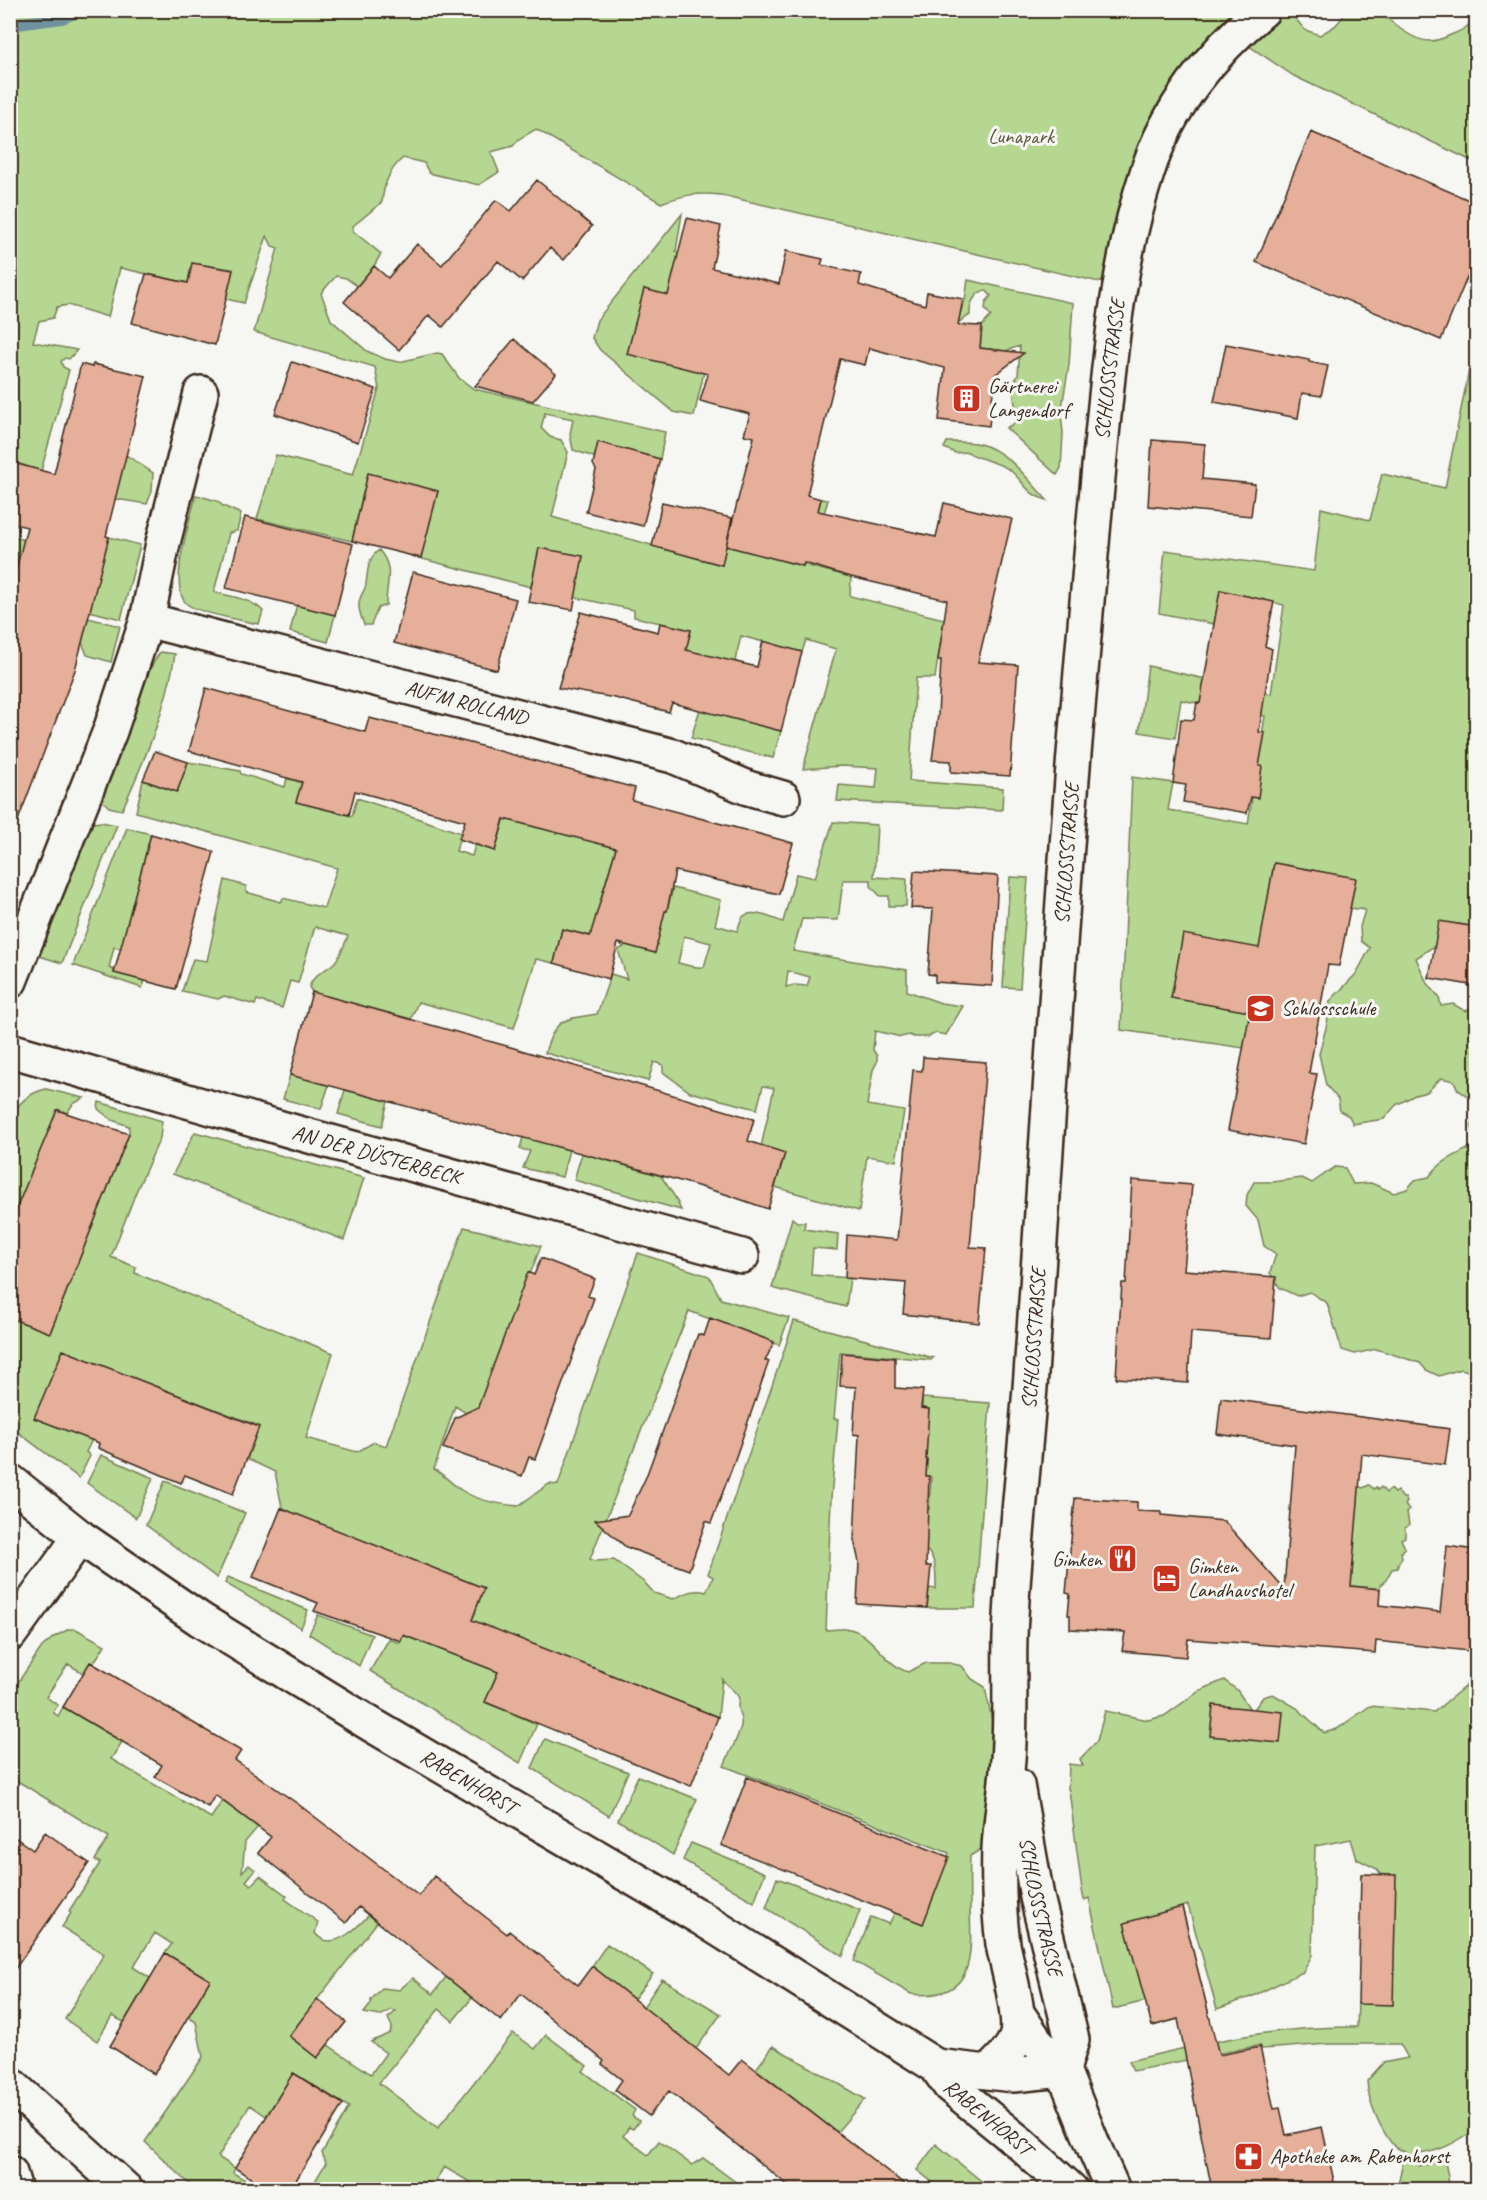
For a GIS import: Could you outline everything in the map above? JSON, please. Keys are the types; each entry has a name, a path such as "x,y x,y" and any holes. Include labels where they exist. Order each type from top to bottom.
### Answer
{"street":[{"name":"SCHLOSSSTRASSE","path":"989,2071 1002,2059 1015,2041 1018,2032 1017,2013 1003,1943 999,1908 999,1848 1009,1742 1010,1638 1031,1372 1066,858 1090,563 1118,294 1135,211 1149,166 1163,132 1191,87 1219,51 1263,10"},
{"path":"10,981 110,731 147,620 165,533 201,393"},
{"name":"AUF'M ROLLAND","path":"147,620 673,756 748,788 783,798"},
{"name":"AN DER DÜSTERBECK","path":"10,1050 742,1256"},
{"name":"RABENHORST","path":"10,1481 80,1537 201,1620 372,1725 701,1918 936,2066 950,2086 1021,2144 1071,2190"},
{"path":"10,1634 80,1537"},
{"name":"SCHLOSSSTRASSE","path":"1009,1742 1036,1897 1072,2040 1063,2070"},
{"name":"SCHLOSSSTRASSE","path":"1017,2013 1036,2041 1063,2070 1113,2190"},
{"name":"RABENHORST","path":"936,2066 1013,2075 1063,2070"},
{"path":"10,2084 126,2190"},
{"path":"10,2173 15,2190"}],"green space":[{"name":"Lunapark","path":"10,11 1257,11 1217,49 1112,285 721,195 691,195 661,203 536,129 519,139 513,146 491,152 499,172 479,185 429,173 424,163 403,158 388,178 382,202 353,226 353,231 381,254 374,266 357,286 346,278 336,276 321,293 331,320 367,351 385,359 399,362 437,353 442,354 459,378 474,389 665,432 660,459 604,444 594,457 573,450 570,434 573,419 545,413 541,428 550,437 561,440 568,452 552,517 722,565 726,546 803,566 821,499 828,500 808,566 851,577 850,596 944,619 935,678 916,678 909,781 1003,788 1002,810 837,801 839,785 876,788 878,768 841,766 803,769 836,649 806,640 802,652 741,636 735,661 741,664 727,717 781,731 773,758 691,738 712,671 682,662 691,630 634,617 634,610 573,597 583,556 539,548 531,587 411,556 418,532 427,533 438,491 402,482 363,493 352,541 257,519 276,455 353,475 379,389 375,367 254,332 278,248 272,246 267,236 244,303 226,299 233,269 192,263 188,283 120,268 108,317 68,305 57,307 53,318 39,321 33,342 77,350 69,359 65,358 61,361 63,367 69,370 41,471 11,461"},
{"path":"1268,11 1289,11 1305,30 1320,35 1335,26 1348,11 1379,11 1410,35 1431,41 1442,39 1465,28 1476,13 1476,163 1294,76 1237,38"},
{"path":"682,214 676,251 687,269 706,363 694,416 674,412 600,350 592,338 597,320"},
{"path":"968,280 1073,303 1069,365 1061,413 1063,433 1061,468 1057,475 1006,428 1015,423 1017,416 1012,386 1018,375 1020,346 1005,351 980,348 982,326 991,316 985,309 986,302 991,296 986,290 974,299 970,315 956,324 965,300"},
{"path":"1469,370 1476,372 1476,927 1459,924 1442,941 1416,958 1426,981 1439,997 1441,1006 1453,1004 1465,1011 1476,1007 1476,1101 1458,1090 1454,1081 1441,1078 1427,1092 1415,1095 1396,1105 1384,1119 1353,1124 1349,1116 1340,1111 1338,1099 1326,1085 1319,1054 1330,1001 1356,974 1370,948 1361,941 1360,927 1365,910 1350,908 1355,878 1274,863 1263,927 1265,949 1171,998 1255,1013 1244,1048 1121,1030 1132,777 1173,783 1168,810 1248,824 1265,716 1181,700 1175,738 1139,732 1148,666 1271,694 1284,605 1221,590 1214,624 1159,613 1165,550 1314,571 1321,508 1370,520 1382,474 1445,488"},
{"path":"947,442 976,443 1000,453 1017,467 1047,500 1030,492 1007,468 968,452 955,453 944,448"},
{"path":"126,455 153,473 152,491 147,504 97,496 119,481"},
{"path":"196,495 217,501 241,514 237,531 229,533 214,592 246,601 258,607 263,611 259,624 192,607 181,595 179,583 182,552"},
{"path":"10,536 25,540 17,570 11,568"},
{"path":"109,537 140,545 121,619 89,611"},
{"path":"379,550 387,563 388,570 386,605 378,608 371,625 364,625 359,603 370,561"},
{"path":"297,604 335,615 328,642 290,632"},
{"path":"88,618 120,626 111,662 87,655 82,642"},
{"path":"160,652 175,654 161,714 122,810 109,807 103,801 104,789 151,667"},
{"path":"188,762 240,771 241,774 285,787 287,778 302,783 296,802 352,816 357,798 461,833 456,851 472,856 475,845 495,851 505,818 622,841 614,855 602,895 667,911 673,888 721,900 715,925 737,931 743,917 751,914 763,915 783,922 796,874 815,878 833,822 877,825 874,877 907,879 906,906 889,906 889,896 880,896 871,886 871,880 843,880 838,920 802,919 793,951 907,970 907,991 941,1003 963,1006 946,1035 936,1033 928,1037 909,1035 901,1037 875,1031 873,1050 877,1056 877,1062 873,1070 867,1105 904,1111 896,1161 867,1156 859,1211 775,1187 785,1153 761,1147 774,1088 763,1086 757,1109 690,1092 663,1072 663,1065 654,1062 648,1081 545,1053 553,1033 562,1022 597,1014 611,974 627,979 618,950 624,947 618,943 562,929 554,963 536,959 514,1028 418,1002 411,1019 312,992 309,987 311,982 336,960 348,936 315,927 298,983 290,981 282,1008 257,1000 255,1005 224,996 218,999 182,991 193,959 207,961 225,880 246,886 246,892 281,902 283,898 324,908 337,868 136,812 143,780 177,792","holes":["684,936 711,943 704,967 678,963","788,971 810,977 807,986 786,987"]},
{"path":"93,823 117,825 62,963 36,955 88,828"},
{"path":"127,828 151,834 121,949 114,947 109,968 114,970 114,973 145,981 142,988 73,965"},
{"path":"1010,877 1028,878 1020,988 1003,987"},
{"path":"290,1075 329,1085 321,1109 283,1099"},
{"path":"46,1089 84,1098 73,1104 67,1113 58,1109 11,1226 10,1120 24,1100"},
{"path":"345,1090 388,1101 382,1126 338,1114"},
{"path":"99,1102 162,1121 160,1138 111,1257 136,1267 135,1273 333,1353 306,1438 357,1452 374,1442 386,1446 464,1227 541,1246 474,1418 455,1406 434,1469 461,1490 481,1499 518,1506 549,1484 558,1485 638,1253 709,1276 721,1299 789,1318 779,1345 689,1311 590,1559 614,1560 645,1583 654,1593 673,1599 693,1591 706,1592 713,1577 708,1574 794,1321 933,1358 931,1360 840,1352 834,1419 838,1419 831,1498 826,1630 850,1629 858,1632 892,1663 908,1672 926,1663 949,1663 962,1666 972,1679 985,1687 992,1724 991,1746 997,1760 989,1771 994,1827 989,1841 970,1856 969,1960 965,1973 958,1983 947,1991 911,1994 854,1961 871,1917 889,1924 895,1912 923,1923 949,1853 724,1766 738,1736 741,1722 739,1698 722,1679 718,1717 513,1636 485,1702 537,1724 520,1763 370,1671 389,1639 400,1643 403,1635 459,1656 484,1588 294,1514 282,1507 275,1472 247,1459 259,1426 63,1351 92,1440 86,1452 90,1456 79,1478 11,1427 10,1318 50,1333 129,1134 129,1126 112,1120 98,1109"},
{"path":"1476,1106 1476,1373 1461,1369 1439,1376 1426,1370 1420,1363 1376,1349 1355,1354 1342,1350 1327,1303 1310,1292 1297,1296 1280,1288 1270,1273 1276,1254 1264,1246 1258,1220 1246,1206 1247,1195 1254,1182 1302,1178 1312,1183 1335,1167 1345,1168 1353,1184 1371,1183 1394,1193 1407,1189 1415,1180 1429,1177 1444,1162 1475,1145 1472,1126"},
{"path":"195,1132 364,1178 344,1240 173,1174"},
{"path":"523,1137 569,1150 562,1177 523,1168 530,1151 520,1149"},
{"path":"582,1153 661,1176 681,1210 574,1180"},
{"path":"792,1218 797,1222 805,1222 804,1229 838,1234 837,1250 813,1248 811,1275 850,1278 846,1307 772,1288"},
{"path":"922,1398 990,1403 975,1608 927,1608 929,1588 936,1589 936,1577 931,1555 922,1547 924,1509 929,1509 931,1477 926,1476 927,1460 919,1459 929,1409 922,1408"},
{"path":"101,1455 153,1478 136,1518 87,1483"},
{"path":"165,1481 245,1513 217,1578 146,1525"},
{"path":"1369,1485 1378,1490 1381,1487 1386,1493 1390,1489 1394,1493 1397,1491 1405,1498 1407,1502 1405,1505 1409,1510 1407,1512 1409,1525 1405,1528 1405,1537 1401,1539 1405,1548 1401,1552 1402,1558 1398,1568 1392,1569 1380,1585 1380,1589 1351,1586 1358,1486 1363,1488"},
{"path":"228,1577 308,1610 301,1628 225,1583"},
{"path":"318,1615 372,1635 359,1666 309,1634"},
{"path":"69,1629 76,1629 105,1645 93,1664 83,1673 68,1664 46,1697 58,1705 53,1712 58,1716 63,1707 122,1742 111,1759 211,1818 222,1801 258,1827 245,1842 242,1872 249,1865 255,1870 246,1881 251,1885 260,1876 287,1896 285,1899 318,1922 315,1933 322,1939 331,1941 348,1934 377,1906 385,1912 289,2036 317,2058 328,2045 371,2074 386,2053 371,2042 390,2033 392,2027 388,2018 396,2011 391,2010 380,2016 364,2013 371,2004 371,2000 382,1988 399,1990 413,1978 433,1994 446,1977 472,1998 453,2021 439,2009 379,2083 438,2128 513,2033 535,2049 546,2035 587,2066 583,2071 635,2110 632,2116 639,2121 633,2129 629,2127 623,2136 648,2155 659,2141 692,2165 703,2158 745,2189 482,2189 444,2167 430,2189 317,2189 312,2186 326,2163 322,2153 349,2107 294,2073 266,2116 250,2105 218,2157 235,2168 233,2173 261,2189 195,2189 145,2142 203,2057 196,2022 188,2017 210,1980 165,1953 172,1944 155,1933 133,1967 150,1978 124,2022 112,2016 97,2041 65,2019 104,1954 62,1927 71,1913 69,1911 100,1863 95,1860 109,1837 11,1777 10,1694 42,1647"},
{"path":"1476,1677 1476,2129 1440,2149 1416,2154 1419,2166 1445,2161 1450,2189 1397,2189 1405,2152 1393,2145 1384,2131 1372,2106 1367,2081 1383,2063 1408,2058 1400,2044 1328,2044 1262,2049 1260,2045 1133,2071 1129,2061 1242,2036 1298,2029 1357,2027 1358,2004 1384,1878 1377,1869 1357,1859 1351,1839 1315,1846 1312,1955 1303,1972 1253,1996 1217,2009 1188,1905 1182,1907 1208,2011 1152,2026 1146,2001 1113,2009 1089,1898 1084,1900 1068,1789 1069,1764 1083,1766 1080,1759 1097,1741 1105,1711 1148,1720 1164,1716 1201,1690 1224,1680 1237,1690 1252,1712 1263,1697 1273,1694 1297,1708 1324,1733 1337,1729 1370,1706 1434,1712"},
{"path":"545,1739 628,1772 609,1816 532,1768"},
{"path":"638,1776 697,1799 673,1855 618,1820"},
{"path":"691,1843 765,1873 754,1902 683,1860"},
{"path":"777,1878 860,1910 843,1956 766,1908"},
{"path":"607,1944 653,1974 634,1999 592,1966"},
{"path":"662,1979 721,2014 696,2049 643,2007"},
{"path":"773,2046 865,2099 837,2132 756,2069"},
{"path":"936,2144 991,2189 941,2189 917,2170"}],"building":[{"path":"1311,132 1476,203 1476,256 1441,340 1256,262"},
{"path":"537,180 592,226 564,260 550,248 522,281 498,261 443,327 429,315 399,350 344,302 374,266 388,278 417,244 442,265 496,200 511,211"},
{"path":"687,218 721,226 712,268 779,284 786,251 823,259 821,265 861,274 859,285 925,305 927,292 963,299 958,325 982,326 980,348 1024,353 995,375 989,426 939,420 945,368 869,348 865,365 840,359 807,495 821,499 818,511 936,537 944,503 1012,519 978,662 1018,665 1010,776 951,772 951,761 932,760 938,715 941,660 938,660 947,600 804,563 803,566 726,546 754,437 744,435 750,414 700,401 708,374 627,354 644,289 668,295"},
{"path":"192,263 233,270 215,345 132,323 146,274 188,283"},
{"path":"514,339 556,374 533,401 475,386"},
{"path":"1226,344 1309,360 1309,362 1328,366 1321,396 1302,393 1298,418 1214,402"},
{"path":"292,362 376,389 358,442 275,414"},
{"path":"81,364 92,367 93,364 146,376 106,536 109,537 75,670 14,831 10,831 10,593 27,527 10,523 10,462 54,474"},
{"path":"1152,440 1205,444 1202,479 1255,484 1251,516 1148,506"},
{"path":"598,442 660,459 643,526 586,512 596,470 593,464"},
{"path":"368,473 438,491 421,558 352,541"},
{"path":"662,502 732,518 722,565 652,546"},
{"path":"245,517 353,544 335,615 226,588"},
{"path":"539,548 583,556 573,610 528,602"},
{"path":"413,572 516,599 497,670 394,643"},
{"path":"1220,590 1274,602 1265,646 1272,649 1259,732 1265,733 1259,766 1262,766 1258,798 1251,797 1247,813 1183,802 1186,785 1173,783 1181,719 1194,720 1197,702 1200,703"},
{"path":"581,612 658,632 660,623 691,630 686,650 757,667 763,641 802,652 781,731 672,703 669,712 615,698 558,688"},
{"path":"206,688 365,732 369,718 470,743 635,788 632,800 793,843 779,894 675,871 655,953 618,943 609,979 554,963 562,929 590,936 616,848 504,819 495,851 459,839 465,821 355,791 349,815 296,802 302,782 189,751"},
{"path":"155,751 188,762 177,792 143,780"},
{"path":"151,834 214,852 176,989 114,973"},
{"path":"1274,863 1356,878 1339,966 1328,965 1309,1073 1317,1074 1304,1144 1228,1130 1250,1012 1171,998 1183,934 1259,948"},
{"path":"914,871 998,876 992,986 935,982 935,975 928,974 933,909 911,908"},
{"path":"1439,921 1476,927 1476,986 1429,978"},
{"path":"312,992 514,1048 754,1119 748,1141 785,1153 768,1209 625,1165 290,1075"},
{"path":"923,1057 986,1062 970,1247 986,1248 979,1323 903,1314 906,1283 845,1278 847,1235 897,1240 913,1070 922,1071"},
{"path":"57,1110 129,1134 50,1333 10,1318 10,1224"},
{"path":"1132,1180 1192,1185 1184,1270 1276,1277 1271,1338 1191,1332 1188,1383 1116,1378 1122,1283 1126,1283"},
{"path":"541,1258 595,1279 588,1296 594,1298 535,1459 529,1457 522,1476 443,1448 455,1418 478,1407 528,1272 534,1275"},
{"path":"710,1318 774,1342 765,1361 769,1361 732,1468 711,1523 706,1521 689,1570 626,1547 595,1520 628,1515 646,1477 698,1334 704,1336"},
{"path":"63,1350 259,1427 233,1494 185,1475 181,1483 98,1448 99,1443 34,1418"},
{"path":"842,1353 895,1358 895,1388 923,1390 921,1408 929,1409 926,1459 926,1476 929,1476 926,1566 931,1566 927,1608 857,1604 859,1562 854,1540 859,1435 853,1434 856,1387 840,1386"},
{"name":"Gimken Landhaushotel","path":"1221,1398 1450,1429 1445,1465 1362,1454 1351,1586 1380,1589 1379,1605 1440,1612 1447,1546 1476,1550 1476,1590 1469,1651 1376,1641 1375,1653 1188,1639 1186,1657 1122,1651 1125,1632 1070,1629 1070,1615 1068,1615 1070,1594 1066,1593 1075,1498 1137,1502 1137,1511 1224,1521 1284,1589 1295,1445 1217,1434"},
{"path":"281,1508 484,1588 472,1620 718,1717 691,1786 485,1702 498,1672 403,1635 401,1641 314,1611 318,1603 253,1577"},
{"path":"90,1662 241,1751 235,1760 298,1804 419,1896 434,1876 507,1934 509,1931 578,1985 592,1966 729,2075 742,2059 912,2190 794,2190 669,2091 649,2116 615,2090 622,2080 602,2064 604,2061 521,1994 501,2021 359,1907 346,1923 258,1853 271,1837 215,1795 208,1807 155,1777 162,1765 63,1707"},
{"path":"1213,1705 1283,1712 1280,1743 1210,1736"},
{"path":"747,1777 949,1857 923,1924 721,1845"},
{"path":"45,1832 89,1863 10,1976 10,1834 33,1850"},
{"path":"1361,1874 1396,1875 1393,2005 1358,2004"},
{"path":"1182,1907 1219,2055 1260,2047 1274,2109 1280,2108 1286,2135 1322,2127 1335,2186 1316,2190 1212,2190 1178,2019 1152,2026 1124,1923"},
{"path":"165,1953 210,1980 154,2074 110,2046"},
{"path":"317,1999 346,2022 317,2058 289,2036"},
{"path":"293,2073 343,2104 290,2190 269,2190 235,2168"}],"waterway":[{"path":"10,25 62,18 82,10"}],"place":[{"name":"Gärtnerei Langendorf","path":"967,398"},
{"name":"Schlossschule","path":"1260,1008"},
{"name":"Gimken","path":"1123,1559"},
{"name":"Gimken Landhaushotel","path":"1167,1578"},
{"name":"Apotheke am Rabenhorst","path":"1249,2156"}]}
